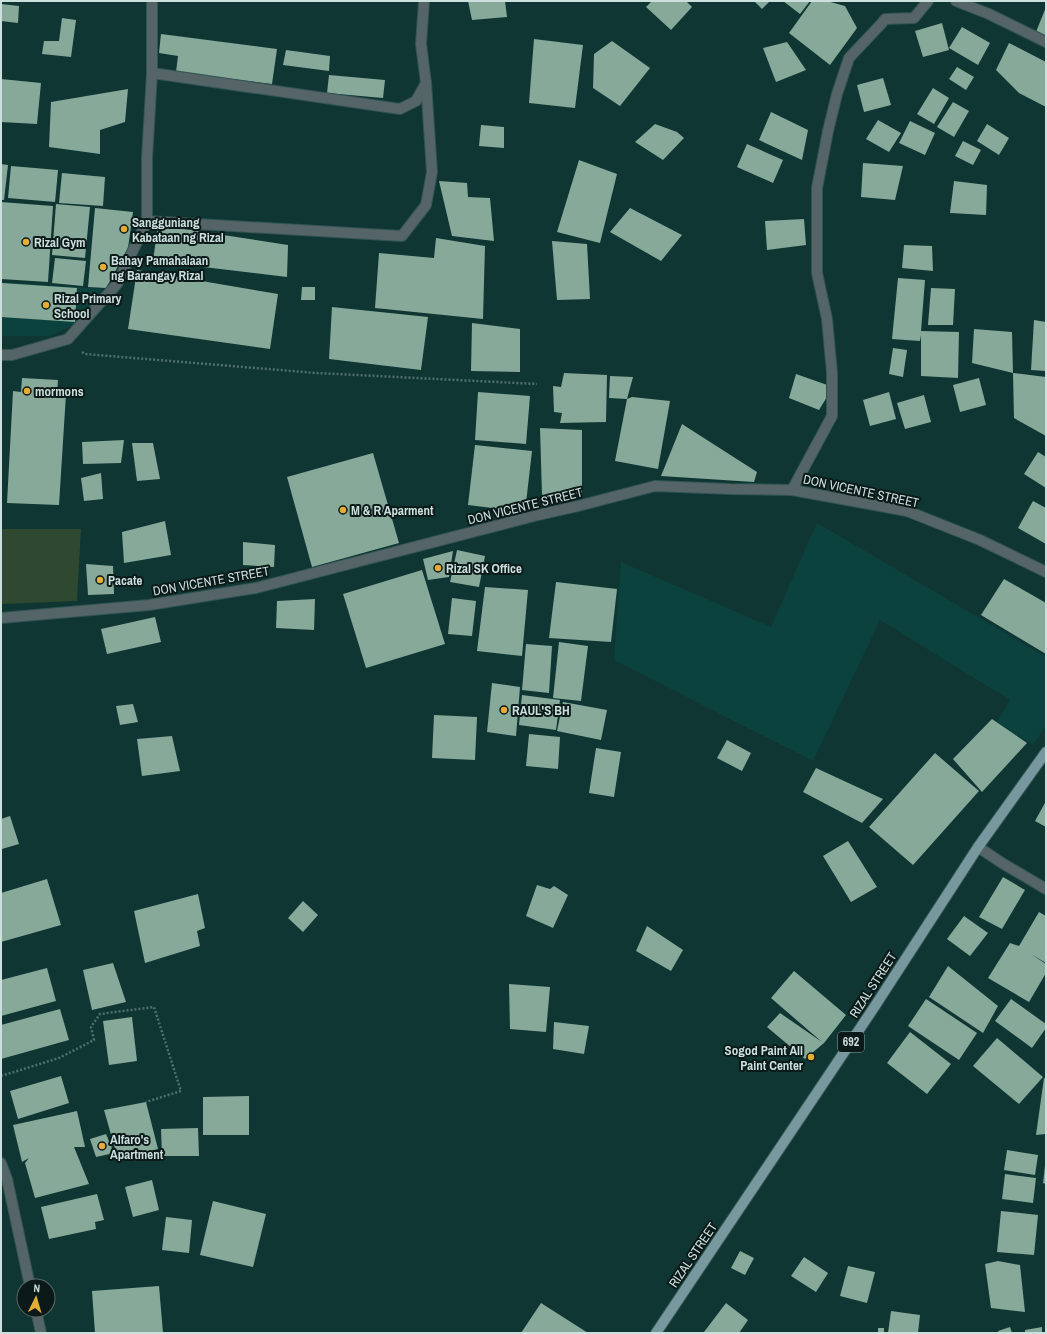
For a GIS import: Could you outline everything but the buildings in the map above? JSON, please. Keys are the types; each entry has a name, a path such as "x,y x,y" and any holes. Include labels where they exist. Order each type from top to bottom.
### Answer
{"main road":[{"name":"RIZAL STREET","path":"656,1333 875,1006 978,847 1046,752"}],"street":[{"path":"1,355 12,355 68,339 117,284 147,221 147,158 152,73 152,1"},
{"path":"147,221 402,236 426,205 432,172 426,83 421,44 424,1"},
{"path":"792,490 832,416 832,373 826,319 817,273 817,188 836,94 848,58 885,19 914,18 928,1"},
{"path":"956,1 989,14 1046,42"},
{"path":"152,73 400,109 416,101 426,83"},
{"name":"DON VICENTE STREET","path":"1,618 149,605 256,588 523,518 578,506 655,486 792,490 907,511 980,540 1046,572"},
{"path":"978,847 1046,889"},
{"path":"1,1163 7,1179 28,1278"},
{"path":"38,1318 41,1333"}],"path":[{"path":"68,339 85,354 316,373 537,384"},
{"path":"1,1076 59,1058 94,1040 91,1027 100,1014 154,1007 181,1091 146,1102"}],"shaded area":[{"name":"Rizal Primary School","path":"1,282 103,289 80,322 50,336 1,336"},
{"path":"817,523 1046,657 1046,725 1033,745 997,722 1010,700 880,620 813,761 614,660 621,562 771,627"}],"green space":[{"path":"1,529 81,529 77,601 1,604"}],"place":[{"name":"Sangguniang Kabataan ng Rizal","path":"124,229"},
{"name":"Rizal Gym","path":"26,242"},
{"name":"Bahay Pamahalaan ng Barangay Rizal","path":"103,267"},
{"name":"Rizal Primary School","path":"46,305"},
{"name":"mormons","path":"27,391"},
{"name":"M & R Aparment","path":"343,510"},
{"name":"Rizal SK Office","path":"438,568"},
{"name":"Pacate","path":"100,580"},
{"name":"RAUL'S BH","path":"504,710"},
{"name":"Sogod Paint All Paint Center","path":"811,1057"},
{"name":"Alfaro's Apartment","path":"102,1146"}]}
